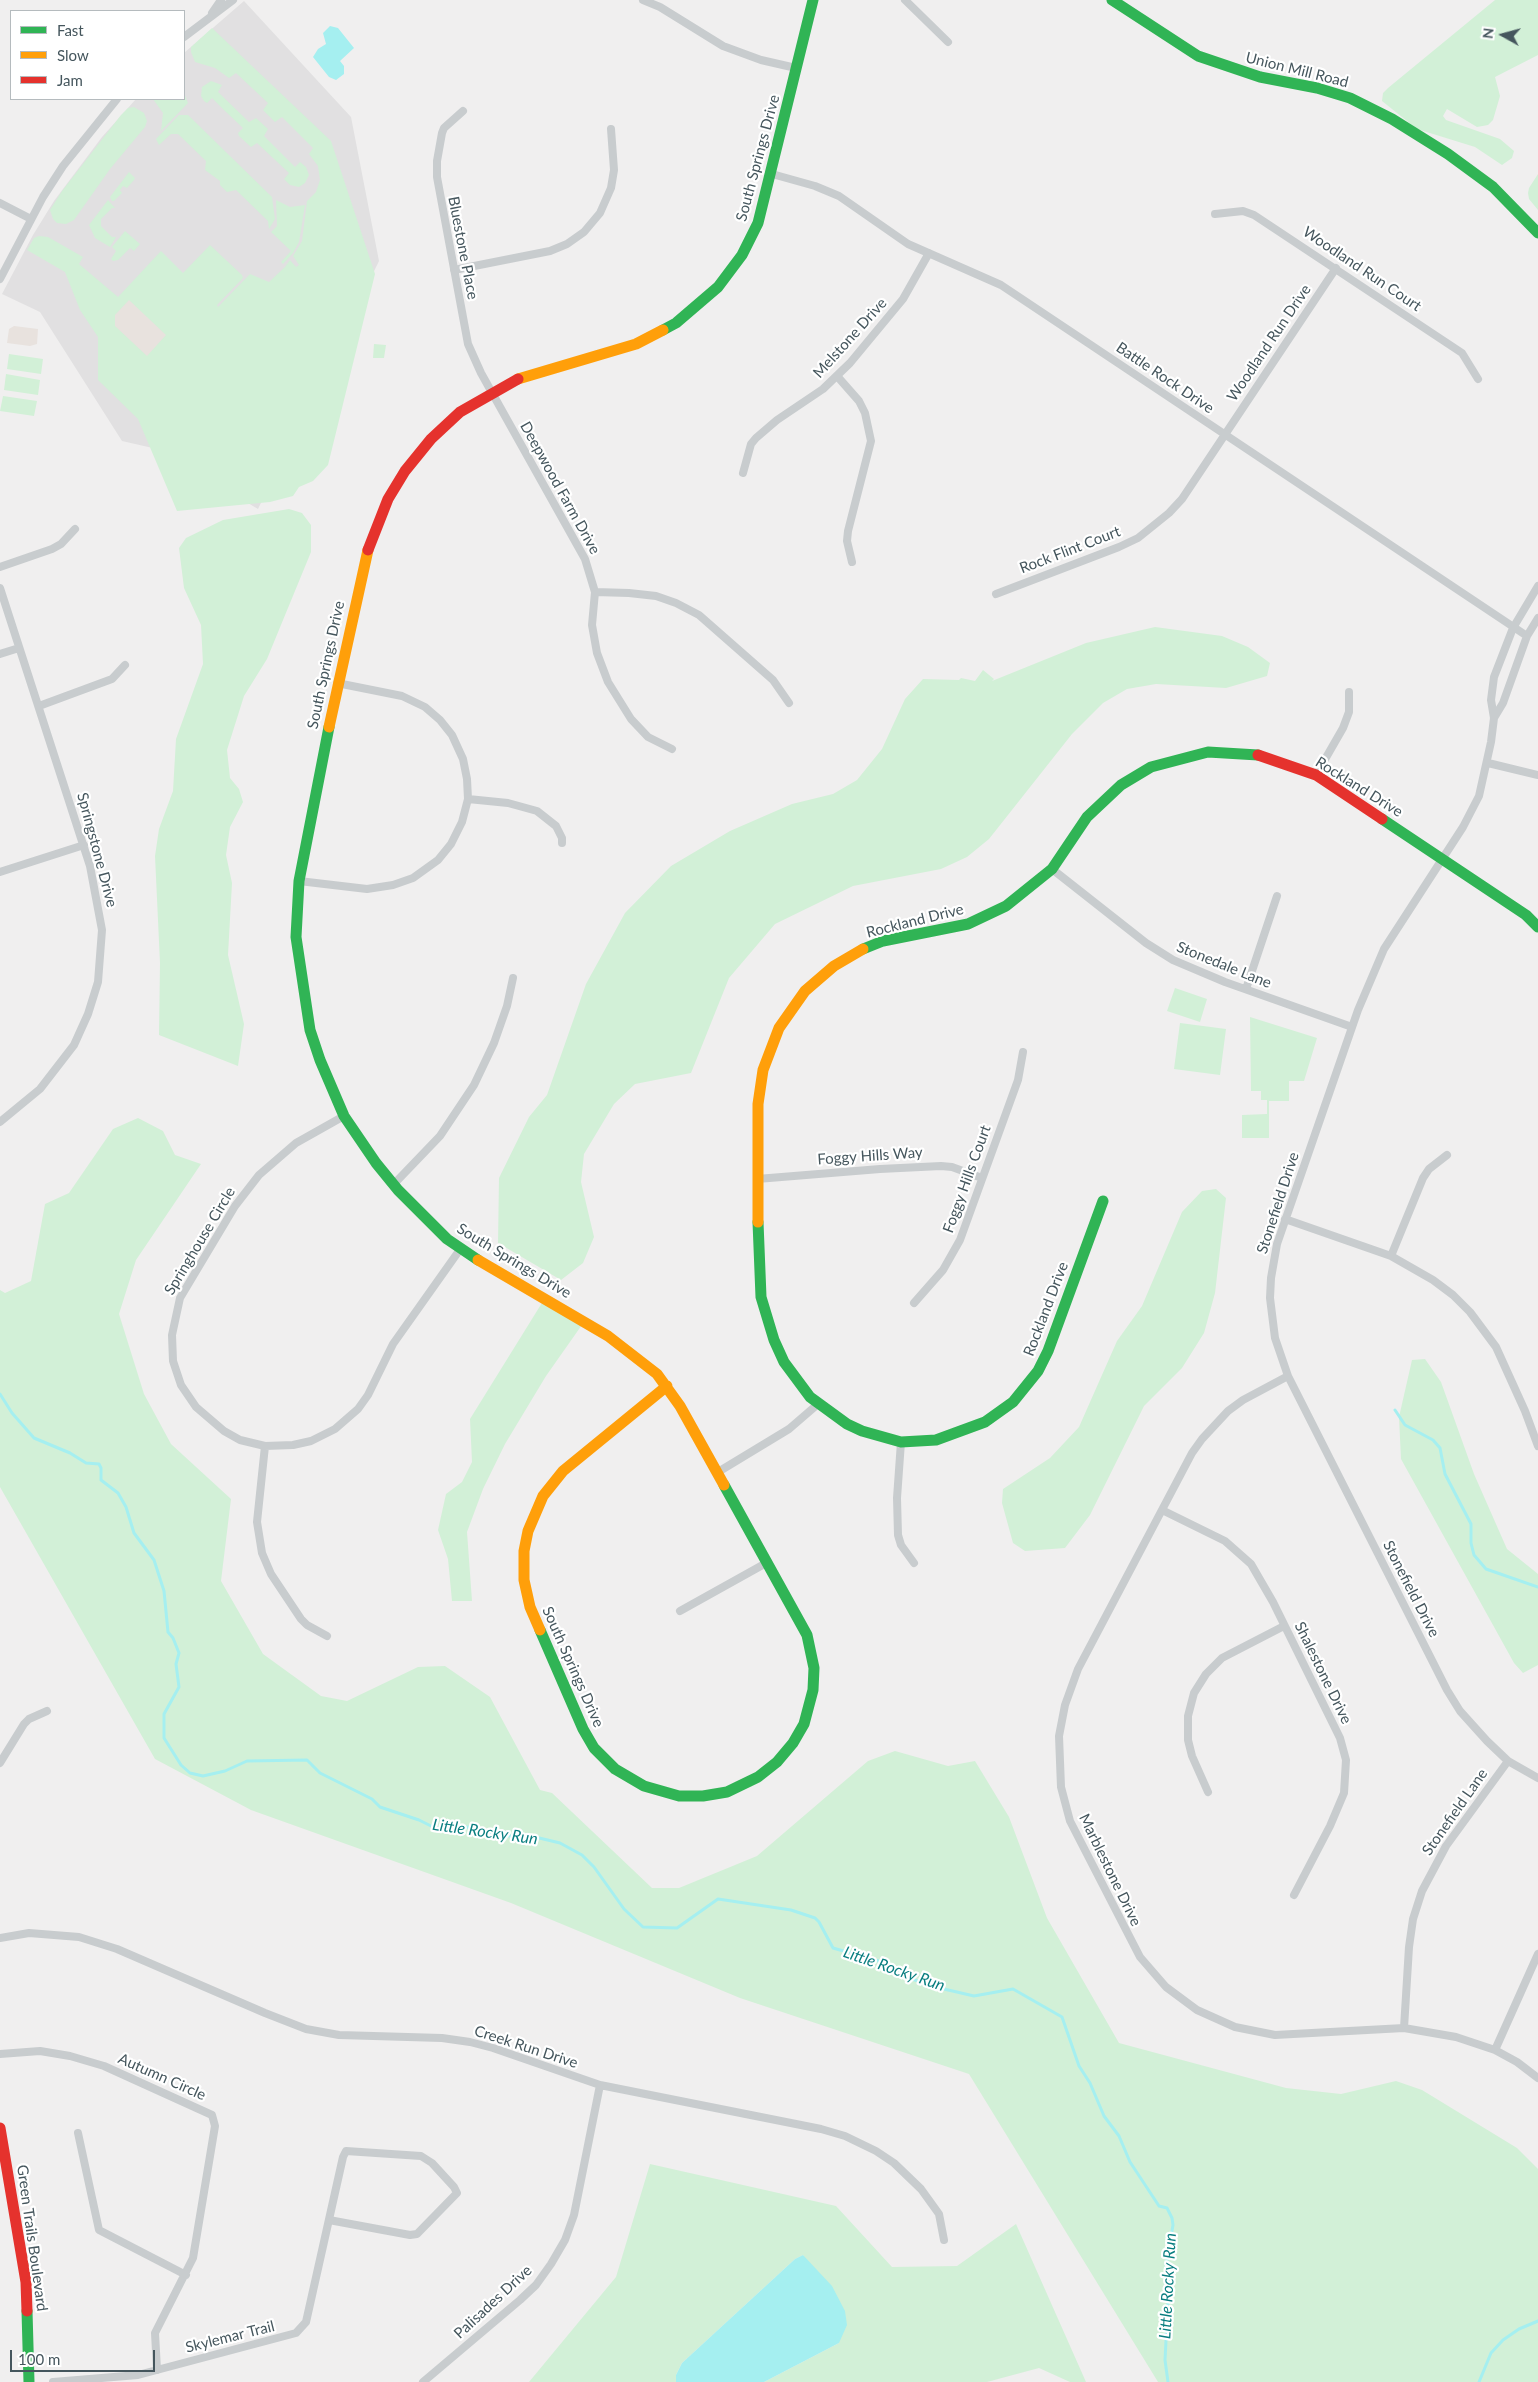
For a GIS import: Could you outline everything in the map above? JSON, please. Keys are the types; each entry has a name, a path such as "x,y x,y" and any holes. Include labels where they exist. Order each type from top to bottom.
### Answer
{"street":[{"path":"210,16 221,0"},
{"path":"185,36 233,0"},
{"path":"644,0 723,46 761,60 796,68"},
{"name":"South Springs Drive","path":"667,1386 556,1479 534,1513 524,1551 524,1580 530,1607 570,1700 594,1748 623,1775 644,1786 667,1794 693,1796 715,1794 738,1788 758,1777 777,1762 793,1744 804,1724 811,1702 814,1680 813,1657 808,1635 718,1472 667,1386 644,1363 608,1336 447,1239 394,1185 344,1116 320,1060 303,1000 296,937 299,881 337,682 367,552 388,499 405,470 431,439 460,412 492,392 538,370 609,353 636,344 662,332 690,313 718,287 742,255 758,223 772,174 813,0"},
{"path":"905,0 948,42"},
{"name":"Union Mill Road","path":"1112,0 1198,56 1251,75 1317,88 1350,98 1392,119 1448,154 1493,187 1538,233"},
{"path":"0,279 31,219 63,166 116,100"},
{"name":"Bluestone Place","path":"463,112 444,128 437,161 438,191 468,344 492,392"},
{"path":"454,270 550,251 567,244 584,232 600,213 611,188 614,170 611,129"},
{"name":"Battle Rock Drive","path":"772,174 815,186 839,196 908,244 1001,285 1527,636"},
{"path":"0,203 31,219"},
{"name":"Woodland Run Court","path":"1215,214 1243,211 1250,213 1462,353 1478,379"},
{"name":"Melstone Drive","path":"743,473 751,444 756,438 777,420 807,401 837,376 903,299 929,254"},
{"name":"Woodland Run Drive","path":"1225,434 1336,268"},
{"path":"837,376 859,401 865,412 870,434 869,452 848,531 847,541 852,562"},
{"name":"Deepwood Farm Drive","path":"492,392 585,559 595,592 592,625 597,653 608,682 622,707 636,725 648,737 672,749"},
{"name":"Rock Flint Court","path":"996,594 1138,538 1177,505 1225,434"},
{"path":"0,567 62,544 75,529"},
{"name":"Stonefield Drive","path":"1538,586 1513,628 1494,677 1491,700 1494,718 1488,763 1473,808 1384,949 1352,1027 1273,1258 1270,1298 1275,1338 1288,1376 1447,1690 1474,1728 1508,1761 1538,1778"},
{"name":"Springstone Drive","path":"0,588 84,845 96,891 102,930 101,965 94,997 82,1030 64,1061 30,1100 0,1122"},
{"path":"595,592 656,596 676,603 699,615 773,680 790,703"},
{"name":"Stonefield Drive","path":"1494,718 1503,703 1527,636 1538,618"},
{"path":"0,654 19,648"},
{"path":"39,706 112,680 125,665"},
{"path":"299,881 367,889 393,885 412,878 433,864 451,844 462,822 468,799 467,779 463,760 452,735 440,720 425,707 402,696 337,682"},
{"path":"1316,775 1346,722 1349,712 1349,692"},
{"name":"Rockland Drive","path":"1102,1201 1048,1351 1038,1371 1025,1389 1000,1413 970,1429 936,1440 901,1442 862,1431 847,1424 818,1404 804,1390 784,1362 765,1316 759,1279 758,1104 763,1070 779,1028 806,991 834,966 867,947 898,937 968,924 992,914 1024,894 1052,869 1087,817 1107,796 1136,775 1169,761 1208,752 1248,753 1288,763 1316,775 1526,915 1538,927"},
{"path":"1488,763 1538,775"},
{"path":"468,799 508,803 536,812 556,826 562,838 562,843"},
{"path":"0,872 84,845"},
{"name":"Stonedale Lane","path":"1052,869 1159,952 1187,967 1352,1027"},
{"path":"1246,989 1277,896"},
{"path":"394,1185 440,1136 474,1085 494,1043 507,1006 513,978"},
{"name":"Foggy Hills Court","path":"914,1303 933,1283 952,1254 1018,1080 1023,1052"},
{"name":"Springhouse Circle","path":"344,1116 296,1143 276,1158 253,1182 235,1206 187,1284 174,1316 172,1335 173,1361 182,1385 191,1401 205,1417 240,1440 265,1446 292,1445 311,1441 335,1429 348,1419 372,1390 393,1344 461,1248"},
{"path":"1391,1256 1422,1178 1429,1169 1446,1155"},
{"name":"Foggy Hills Way","path":"757,1179 941,1166 952,1167 982,1178"},
{"path":"1285,1220 1391,1256 1414,1267 1453,1295 1484,1329 1506,1366 1534,1424 1538,1446"},
{"name":"Marblestone Drive","path":"1288,1376 1243,1400 1213,1425 1192,1453 1078,1669 1064,1705 1059,1736 1059,1770 1065,1804 1076,1836 1140,1957 1166,1987 1198,2010 1235,2027 1275,2035 1404,2028 1456,2037 1494,2050 1517,2062 1538,2078"},
{"path":"718,1472 789,1429 818,1404"},
{"path":"901,1442 897,1498 898,1535 901,1545 914,1563"},
{"path":"265,1446 257,1522 262,1554 271,1574 301,1619 307,1625 327,1636"},
{"name":"Shalestone Drive","path":"1162,1510 1225,1541 1242,1555 1258,1574 1340,1738 1346,1760 1347,1776 1341,1802 1294,1895"},
{"path":"680,1612 768,1562"},
{"path":"1208,1792 1192,1756 1188,1740 1188,1716 1194,1693 1206,1674 1222,1658 1284,1626"},
{"path":"0,1763 24,1724 47,1711"},
{"name":"Stonefield Lane","path":"1404,2028 1409,1946 1422,1891 1446,1846 1508,1761"},
{"name":"Creek Run Drive","path":"0,1938 30,1933 79,1937 117,1948 265,2014 306,2029 339,2035 442,2038 470,2042 600,2085 821,2129 858,2141 894,2163 921,2189 939,2214 944,2240"},
{"path":"1494,2050 1538,1954"},
{"name":"Autumn Circle","path":"0,2054 40,2051 70,2056 104,2066 212,2115 215,2126 193,2258 155,2333 157,2370"},
{"name":"Palisades Drive","path":"424,2382 520,2300 551,2264 565,2240 574,2215 600,2085"},
{"name":"Green Trails Boulevard","path":"0,2128 26,2282 29,2322 29,2382"},
{"path":"78,2133 99,2230 186,2275"},
{"name":"Skylemar Trail","path":"52,2382 123,2377 157,2370 296,2333 306,2322 343,2157 346,2152 421,2156 432,2163 454,2187 457,2193 417,2234 410,2235 329,2220"}],"shaded area":[{"path":"244,1 351,117 379,261 258,509 157,449 122,441 40,312 2,294 33,235 54,201 102,137 135,100 185,100 185,52"}],"green space":[{"path":"1495,0 1538,0 1538,55 1495,77 1500,96 1493,120 1488,125 1477,127 1447,109 1443,116 1446,120 1500,139 1514,151 1512,158 1502,165 1475,147 1417,129 1382,101 1383,93 1388,88"},
{"path":"212,28 331,141 375,274 328,465 313,481 299,487 293,496 270,502 177,511 138,419 98,380 98,337 80,310 65,272 27,250 34,238 39,236 48,237 83,257 79,264 118,297 161,251 183,273 210,245 243,278 217,305 218,307 250,274 269,282 290,260 296,267 299,265 293,256 302,241 307,201 316,192 320,180 318,166 309,154 313,148 282,117 275,122 263,110 268,103 236,73 229,78 215,68 195,62 191,47"},
{"path":"211,81 222,85 218,92 249,122 256,118 268,129 264,136 295,167 300,162 306,167 309,175 305,183 299,187 290,185 284,179 289,173 257,143 251,147 239,136 238,133 243,128 212,98 207,103 204,101 201,96 202,87"},
{"path":"185,96 188,103 161,131 163,113 154,100 185,100"},
{"path":"134,107 144,113 147,121 145,127 110,169 74,220 66,224 57,223 53,219 50,210 62,191 121,115 128,108"},
{"path":"179,115 188,115 272,197 275,219 269,229 268,221 236,190 227,192 220,185 220,181 205,170 206,161 178,134 171,134 159,145 156,139"},
{"path":"129,172 135,178 134,180 127,188 123,186 120,190 122,193 112,201 110,197"},
{"path":"1538,174 1538,210 1529,199 1528,193"},
{"path":"108,200 115,208 112,208 101,219 101,226 112,237 116,237 110,247 95,238 89,225"},
{"path":"276,200 290,207 305,205 299,242 293,253 283,264 281,262 291,251 271,232 277,226"},
{"path":"125,231 140,244 134,251 130,248 118,260 113,261 111,259 116,251 112,247"},
{"path":"374,344 386,345 384,358 373,358"},
{"path":"9,354 43,359 41,374 7,369"},
{"path":"6,374 40,380 38,395 4,390"},
{"path":"3,396 37,401 34,416 0,411"},
{"path":"289,509 302,513 311,525 311,552 267,659 244,696 227,750 230,778 239,789 243,802 230,827 226,855 232,883 228,955 244,1024 238,1066 159,1035 160,963 155,856 159,829 173,791 176,739 203,664 201,625 184,588 179,548 186,538 223,520"},
{"path":"1155,627 1222,636 1248,647 1270,663 1267,676 1226,688 1156,684 1127,689 1103,703 1072,734 989,839 967,857 941,869 853,886 775,924 729,978 691,1073 635,1084 614,1104 584,1154 581,1182 594,1237 583,1263 561,1280 498,1243 499,1178 529,1117 547,1095 586,984 625,913 671,866 730,831 792,804 833,794 857,780 882,749 905,699 923,679 959,680 961,678 975,681 983,670 994,679 992,681 1086,643"},
{"path":"1175,988 1207,999 1200,1022 1167,1011"},
{"path":"1250,1017 1317,1038 1304,1081 1289,1081 1289,1101 1269,1101 1269,1138 1242,1138 1242,1115 1267,1114 1267,1100 1261,1100 1261,1091 1251,1091"},
{"path":"1180,1023 1226,1029 1220,1075 1174,1069"},
{"path":"138,1118 163,1131 175,1155 201,1164 136,1260 119,1314 144,1394 171,1444 231,1499 221,1581 263,1654 321,1696 347,1701 418,1667 445,1666 490,1697 540,1790 552,1793 652,1888 679,1888 757,1856 868,1761 895,1751 948,1766 975,1761 1009,1817 1047,1918 1119,2043 1286,2088 1341,2094 1396,2081 1422,2090 1517,2148 1538,2169 1538,2382 1158,2382 969,2074 740,1998 511,1903 251,1810 155,1759 0,1487 0,1290 5,1293 31,1281 45,1204 69,1193 113,1129"},
{"path":"1216,1189 1226,1198 1215,1293 1204,1333 1182,1368 1144,1406 1090,1515 1065,1548 1025,1551 1013,1543 1002,1503 1003,1489 1050,1458 1079,1427 1117,1341 1142,1306 1182,1212 1202,1191"},
{"path":"545,1298 584,1322 546,1376 505,1444 483,1489 467,1532 472,1601 452,1601 448,1559 438,1530 446,1494 462,1482 472,1462 470,1419"},
{"path":"1425,1359 1441,1382 1474,1474 1507,1549 1538,1574 1538,1665 1523,1673 1514,1663 1401,1459 1399,1417 1412,1360"},
{"path":"650,2164 836,2206 892,2267 957,2266 1016,2224 1086,2382 1070,2382 1039,2368 987,2382 764,2382 839,2343 803,2255 795,2259 682,2363 676,2375 676,2382 529,2382 616,2277"}],"sand":[{"path":"129,300 166,335 147,356 115,326 115,315"},
{"path":"14,326 38,329 37,344 30,346 7,343 9,329"}],"water":[{"path":"330,26 338,28 354,48 340,61 344,66 344,74 336,80 329,77 313,57 318,49 326,44 323,33"},
{"path":"803,2255 832,2286 845,2311 847,2325 839,2343 764,2382 676,2382 676,2375 682,2363 795,2259"}],"waterway":[{"name":"Little Rocky Run","path":"0,1394 12,1413 34,1438 70,1453 86,1463 99,1464 101,1480 118,1493 126,1507 134,1533 154,1560 164,1591 168,1632 173,1638 179,1653 176,1664 179,1687 164,1714 164,1738 181,1765 190,1773 203,1776 225,1771 247,1761 307,1760 320,1773 372,1799 380,1807 419,1820 435,1828 470,1827 504,1836 531,1836 560,1843 582,1855 594,1867 624,1909 643,1927 677,1928 718,1899 791,1910 815,1918 833,1948 882,1962 899,1974 931,1986 974,1996 1013,1989 1062,2017 1079,2066 1090,2083 1104,2116 1119,2136 1130,2162 1159,2206 1167,2208 1172,2218 1173,2225 1166,2266 1169,2282 1165,2360 1168,2382"},
{"path":"1395,1410 1405,1425 1433,1440 1440,1448 1445,1474 1471,1524 1471,1543 1474,1555 1486,1569 1538,1587"},
{"name":"Little Rocky Run","path":"1479,2382 1491,2353 1503,2340 1519,2329 1538,2321"}],"traffic: fast":[{"path":"663,330 676,323 718,287 742,255 758,223 813,0"},
{"path":"1112,0 1198,56 1260,77 1317,88 1350,98 1392,119 1448,154 1493,187 1538,233"},
{"path":"329,727 299,881 296,937 310,1030 320,1060 344,1116 376,1163 398,1190 447,1239 478,1260"},
{"path":"863,949 883,941 968,924 1006,906 1052,869 1087,817 1121,785 1151,767 1208,752 1258,755"},
{"path":"1382,819 1526,915 1538,927"},
{"path":"758,1222 761,1297 774,1340 784,1362 810,1397 847,1424 862,1431 901,1442 936,1440 985,1422 1013,1402 1038,1371 1048,1351 1103,1201"},
{"path":"540,1630 583,1729 594,1748 615,1769 644,1786 679,1796 703,1796 727,1792 758,1777 777,1762 793,1743 804,1724 813,1690 814,1668 807,1635 724,1485"},
{"path":"27,2311 29,2382"}],"traffic: slow":[{"path":"518,379 636,344 663,330"},
{"path":"329,727 368,550"},
{"path":"758,1222 758,1104 763,1070 779,1028 805,991 834,966 863,949"},
{"path":"478,1260 608,1336 657,1374 680,1406 724,1485"},
{"path":"540,1630 530,1607 524,1580 524,1551 528,1531 543,1496 563,1471 667,1386"}],"traffic: jam":[{"path":"368,550 388,499 405,471 431,439 460,412 518,379"},
{"path":"1258,755 1316,775 1382,819"},
{"path":"0,2128 26,2282 27,2311"}]}
